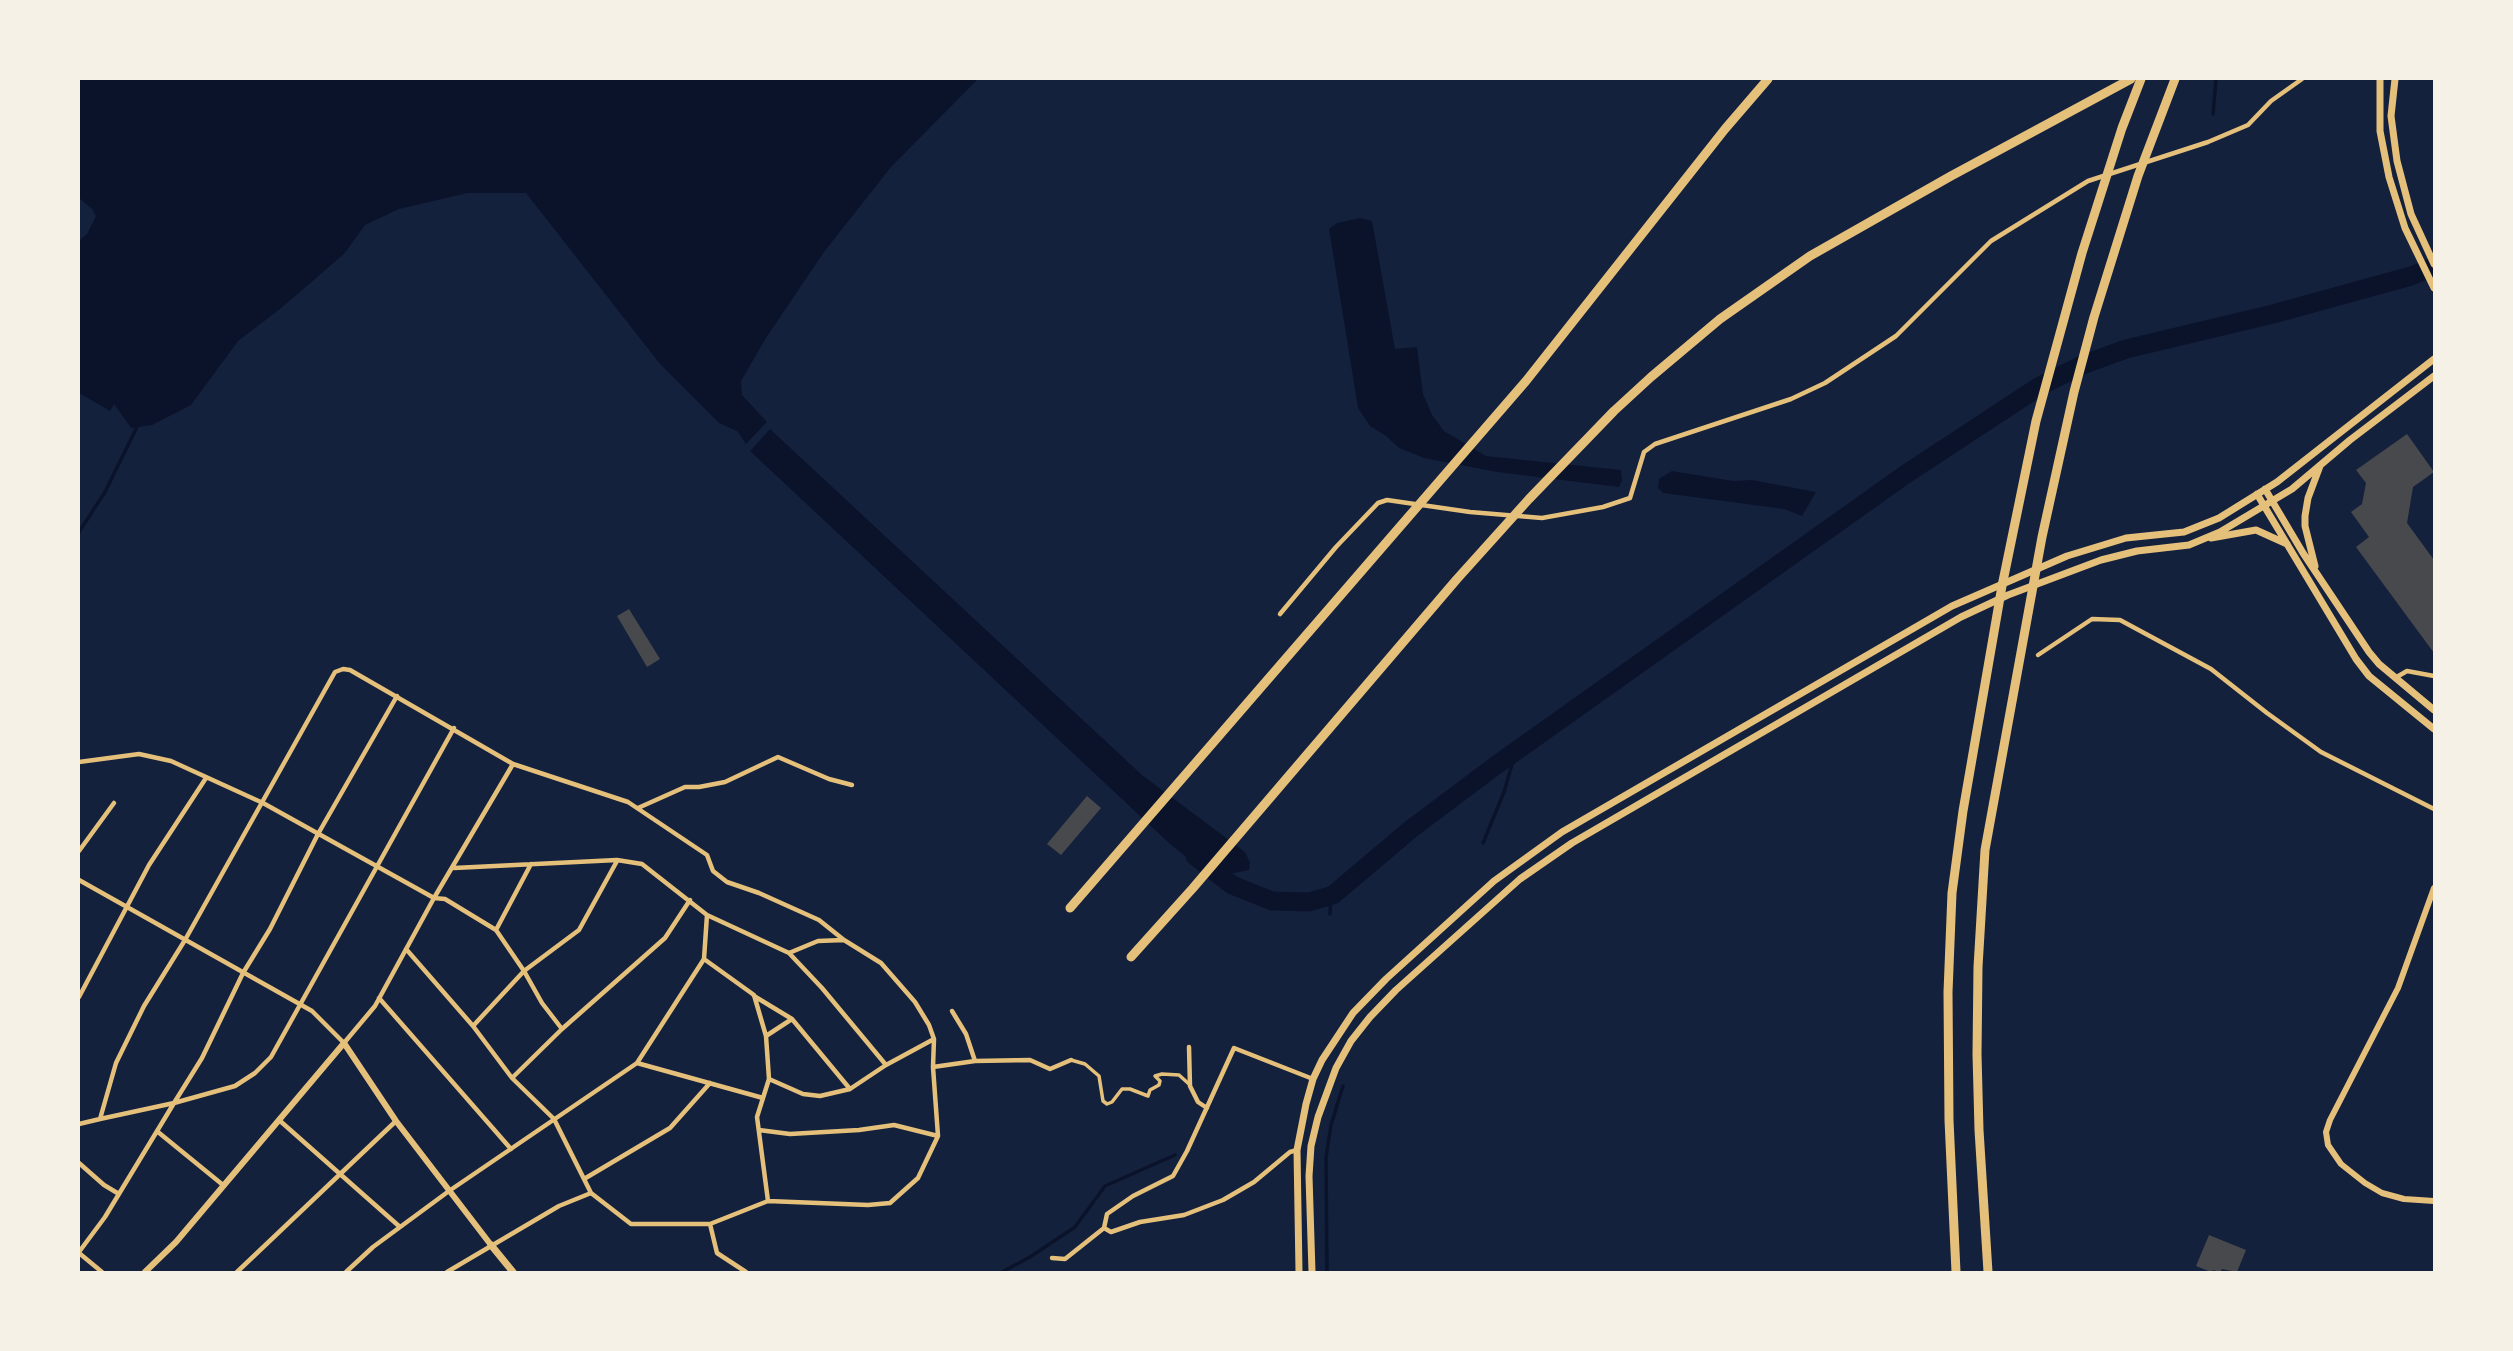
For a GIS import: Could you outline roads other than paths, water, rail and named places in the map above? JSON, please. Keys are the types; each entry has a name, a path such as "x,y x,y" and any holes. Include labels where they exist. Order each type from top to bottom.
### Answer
{"highway":[{"path":"1070,908 1526,382 1725,129 1768,79"},
{"path":"1131,957 1457,579 1614,411 1720,319 1810,256 2131,79"},
{"path":"1956,1272 1949,1120 1948,992 1952,893 1963,811 2014,524 2039,409 2078,265 2122,128 2141,79"},
{"path":"1988,1272 1979,1130 1978,967 1985,850 2042,537 2074,392 2094,317 2138,176 2175,79"}],"main road":[{"path":"2380,79 2380,131 2389,177 2413,246 2434,288"},
{"path":"2395,79 2391,116 2397,161 2411,214 2434,264"},
{"path":"1299,1272 1297,1150 1313,1079 1335,1038 1353,1013 1386,979 1494,881 1562,832 1952,606 2038,568 2126,538 2164,535 2202,526 2265,489 2433,359"},
{"path":"1312,1272 1309,1176 1311,1146 1329,1085 1351,1041 1396,990 1502,893 1572,843 1961,617 2008,595 2101,560 2137,551 2189,545 2206,539 2265,507 2292,489 2321,463 2434,376"},
{"path":"2316,570 2305,516 2310,490 2321,463"},
{"path":"2265,489 2369,652 2434,710"},
{"path":"2257,494 2356,659 2370,676 2434,729"},
{"path":"2206,539 2256,530 2287,544"},
{"path":"2385,689 2395,678"},
{"path":"1313,1079 1329,1085"},
{"path":"491,1245 513,1272"}],"street":[{"path":"1280,614 1336,547 1378,503 1387,500 1469,512 1542,518 1603,507 1630,498 1644,452 1655,444 1791,399 1825,383 1896,336 1991,241 2088,181 2208,142 2248,125 2271,101 2302,79"},
{"path":"2038,655 2092,619 2120,620 2211,668 2321,752 2434,809"},
{"path":"100,1119 116,1063 144,1006 185,940 335,672 343,669 350,670 397,696 513,764 628,802 706,855 713,871 727,882 819,920 844,940 881,963 915,1002 934,1039 933,1067 938,1136 918,1178 890,1203 868,1205 768,1201 710,1224 631,1224 592,1193 554,1119 512,1078 473,1026 406,949"},
{"path":"2395,678 2407,670 2434,676"},
{"path":"102,1272 79,1253 120,1195 202,1058 243,973 270,929 318,834 397,696"},
{"path":"79,1124 235,1086 255,1073 271,1057 454,728"},
{"path":"79,762 139,754 171,761 263,803 434,898 445,899 496,930 542,1003 562,1028"},
{"path":"637,808 685,787 725,782 778,757 829,779 852,785"},
{"path":"145,1272 176,1242 379,998 513,764"},
{"path":"80,993 149,865 206,778"},
{"path":"79,851 114,803"},
{"path":"453,868 617,860 642,864 707,915 789,953 886,1065"},
{"path":"473,1026 524,971 579,930 617,860"},
{"path":"496,930 531,863"},
{"path":"79,880 312,1011 344,1043 396,1121 491,1245"},
{"path":"2434,888 2398,988 2326,1132 2328,1145 2341,1164 2365,1183 2382,1193 2404,1199 2434,1201"},
{"path":"512,1078 562,1028 665,938 690,901"},
{"path":"346,1272 373,1247 449,1191 636,1063 704,959 707,915"},
{"path":"789,953 818,941 844,940"},
{"path":"704,959 792,1019 850,1089"},
{"path":"754,995 766,1036 769,1079 757,1118 768,1201"},
{"path":"379,998 510,1149"},
{"path":"952,1012 966,1034 975,1060"},
{"path":"766,1036 792,1019"},
{"path":"769,1079 811,1095 820,1096 850,1089 886,1065 934,1039"},
{"path":"1189,1047 1190,1086"},
{"path":"1052,1258 1065,1259 1104,1228 1107,1214 1133,1196 1173,1175 1234,1048 1313,1079"},
{"path":"933,1067 975,1060 1030,1060 1050,1069 1071,1060 1085,1064 1099,1076 1103,1101 1107,1104 1112,1102 1122,1089 1148,1096 1150,1090 1159,1085 1160,1081 1155,1076 1162,1073 1179,1075 1185,1078 1198,1102 1207,1108"},
{"path":"636,1063 763,1098"},
{"path":"584,1179 670,1128 710,1083"},
{"path":"279,1120 400,1227"},
{"path":"237,1272 396,1121"},
{"path":"759,1130 790,1134 894,1125 938,1136"},
{"path":"158,1132 223,1185"},
{"path":"1104,1228 1111,1232 1140,1222 1184,1215 1223,1200 1254,1182 1290,1152 1297,1150"},
{"path":"79,1163 120,1195"},
{"path":"447,1272 559,1206 592,1193"},
{"path":"710,1224 717,1253 746,1272"}],"water":[{"path":"79,79 978,79 891,167 824,252 766,338 741,381 742,395 767,422 746,444 737,431 719,423 660,364 526,193 468,193 399,209 365,225 344,254 238,341 191,405 152,425 131,428 114,404 110,411 79,393 79,241 87,234 96,216 79,198"},
{"path":"1360,218 1372,221 1395,349 1417,347 1423,394 1432,415 1444,431 1486,456 1621,470 1622,481 1619,487 1497,472 1424,458 1399,448 1370,426 1358,408 1329,229 1337,223"},
{"path":"770,429 1142,775 1245,852 1250,862 1249,870 1229,874 1194,863 1170,844 750,451"},
{"path":"1672,471 1733,481 1752,480 1816,492 1802,516 1784,509 1663,493 1658,488 1659,479"}],"waterway":[{"path":"2213,114 2216,79"},
{"path":"1195,856 1232,885 1272,901 1309,902 1333,895 1411,829 1495,766 1906,474 2040,386 2082,365 2126,349 2273,314 2411,276 2434,267"},
{"path":"79,532 105,492 136,425"},
{"path":"1483,843 1504,792 1516,751"},
{"path":"1330,914 1331,895"},
{"path":"1327,1272 1326,1157 1331,1125 1343,1086"},
{"path":"1002,1272 1075,1227 1105,1186 1175,1155"}]}
